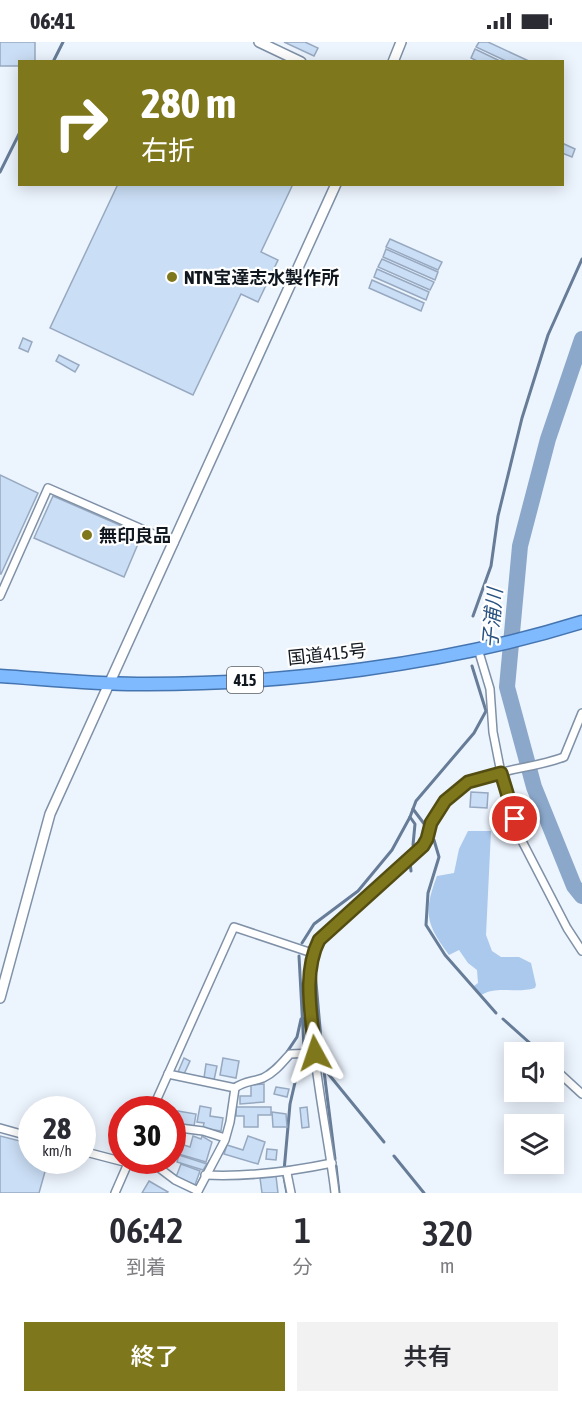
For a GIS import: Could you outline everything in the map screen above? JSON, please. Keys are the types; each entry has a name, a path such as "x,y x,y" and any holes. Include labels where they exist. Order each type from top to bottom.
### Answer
{"highway":[{"name":"国道415号","path":"0,676 137,684 264,679 382,666 483,648 582,622"}],"street":[{"path":"259,42 297,60"},
{"path":"394,60 401,42"},
{"path":"0,998 50,814 335,186"},
{"path":"0,596 48,488 174,543"},
{"path":"483,648 490,689 493,732 522,841 567,928 582,951"},
{"path":"335,1193 315,1053 309,978 312,953 319,940 336,923 423,846 431,823 445,801 468,782 560,759 567,755 582,713"},
{"path":"158,1096 234,927 312,953"},
{"path":"167,1174 197,1192 225,1138 235,1088 242,1082 263,1078 279,1067 290,1054 315,1053"},
{"path":"168,1074 235,1088"},
{"path":"564,1077 582,1094"},
{"path":"0,1128 18,1133"},
{"path":"186,1129 225,1138"},
{"path":"205,1175 239,1176 287,1173 332,1163"},
{"path":"287,1173 291,1193"},
{"path":"115,1193 124,1174"}],"shaded area":[{"path":"468,831 491,831 486,935 492,951 501,957 519,957 531,963 535,988 500,990 481,995 474,986 478,983 477,970 468,963 459,950 449,955 431,926 430,900 437,876 454,873 459,849"}],"building":[{"path":"0,42 35,42 35,60 18,60 18,66 0,66"},
{"path":"284,42 305,42 318,48 314,56"},
{"path":"479,42 488,42 527,60 504,60 476,47"},
{"path":"475,49 498,60 475,60 471,58"},
{"path":"564,144 575,149 572,157 564,154"},
{"name":"NTN宝達志水製作所","path":"117,186 292,186 261,252 278,260 258,302 241,294 193,395 50,328"},
{"path":"390,239 442,262 438,270 386,247"},
{"path":"386,249 438,272 435,280 383,257"},
{"path":"382,259 434,282 430,290 378,267"},
{"path":"377,269 429,292 426,300 374,277"},
{"path":"372,280 424,303 421,311 369,288"},
{"path":"23,338 32,342 28,352 19,348"},
{"path":"59,355 79,365 75,372 56,361"},
{"path":"0,475 38,493 1,574 0,574"},
{"path":"53,496 131,530 127,539 138,544 124,577 34,538"},
{"path":"471,792 488,793 487,808 470,807"},
{"path":"184,1058 190,1061 184,1074 178,1072"},
{"path":"223,1058 239,1061 236,1078 220,1075"},
{"path":"206,1064 217,1066 214,1080 204,1078"},
{"path":"264,1084 264,1102 240,1104 240,1096 251,1096 251,1085"},
{"path":"276,1087 289,1089 287,1097 274,1094"},
{"path":"200,1106 211,1108 210,1116 223,1118 221,1131 203,1128 204,1123 197,1122"},
{"path":"236,1107 271,1107 271,1115 258,1115 258,1127 244,1127 244,1116 236,1116"},
{"path":"307,1107 309,1127 302,1128 300,1108"},
{"path":"186,1112 196,1114 194,1126 186,1125"},
{"path":"272,1112 286,1114 287,1127 273,1127"},
{"path":"0,1136 18,1140 18,1174 44,1174 39,1193 0,1193"},
{"path":"193,1136 201,1139 202,1136 212,1142 206,1162 186,1156 186,1146 190,1147"},
{"path":"248,1136 265,1142 258,1164 224,1154 227,1145 243,1150"},
{"path":"267,1149 277,1150 276,1160 266,1159"},
{"path":"186,1157 207,1164 203,1170 186,1165"},
{"path":"186,1166 200,1171 195,1185 176,1177 177,1174 186,1174"},
{"path":"276,1176 278,1193 262,1193 260,1178"},
{"path":"149,1181 168,1192 142,1193"}],"waterway":[{"path":"54,60 63,42"},
{"path":"0,172 18,136"},
{"path":"473,616 491,566 498,516 522,418 548,335 582,259"},
{"name":"子浦川","path":"582,339 548,439 520,546 507,687 534,787 574,886 582,896"},
{"path":"302,943 314,924 358,891 392,850 416,801 474,733 486,711 472,666"},
{"path":"413,809 425,825"},
{"path":"410,817 415,824 413,845"},
{"path":"434,840 439,857 428,893 426,925 445,955 496,1013"},
{"path":"410,862 411,871"},
{"path":"358,909 404,869"},
{"path":"318,953 331,933"},
{"path":"299,956 304,1048"},
{"path":"315,971 322,1051"},
{"path":"287,1052 297,1037 301,1019"},
{"path":"304,1019 310,1047"},
{"path":"503,1019 529,1042"},
{"path":"284,1171 290,1104 300,1061"},
{"path":"324,1071 335,1159"},
{"path":"326,1071 384,1142"},
{"path":"394,1156 424,1193"},
{"path":"196,1188 210,1161"},
{"path":"336,1166 339,1193"},
{"path":"284,1177 287,1193"}],"place":[{"name":"NTN宝達志水製作所","path":"172,277"},
{"name":"無印良品","path":"87,535"}],"route":[{"path":"315,1053 309,978 312,953 319,940 423,846 431,823 445,801 468,782 501,773 515,819"}]}
